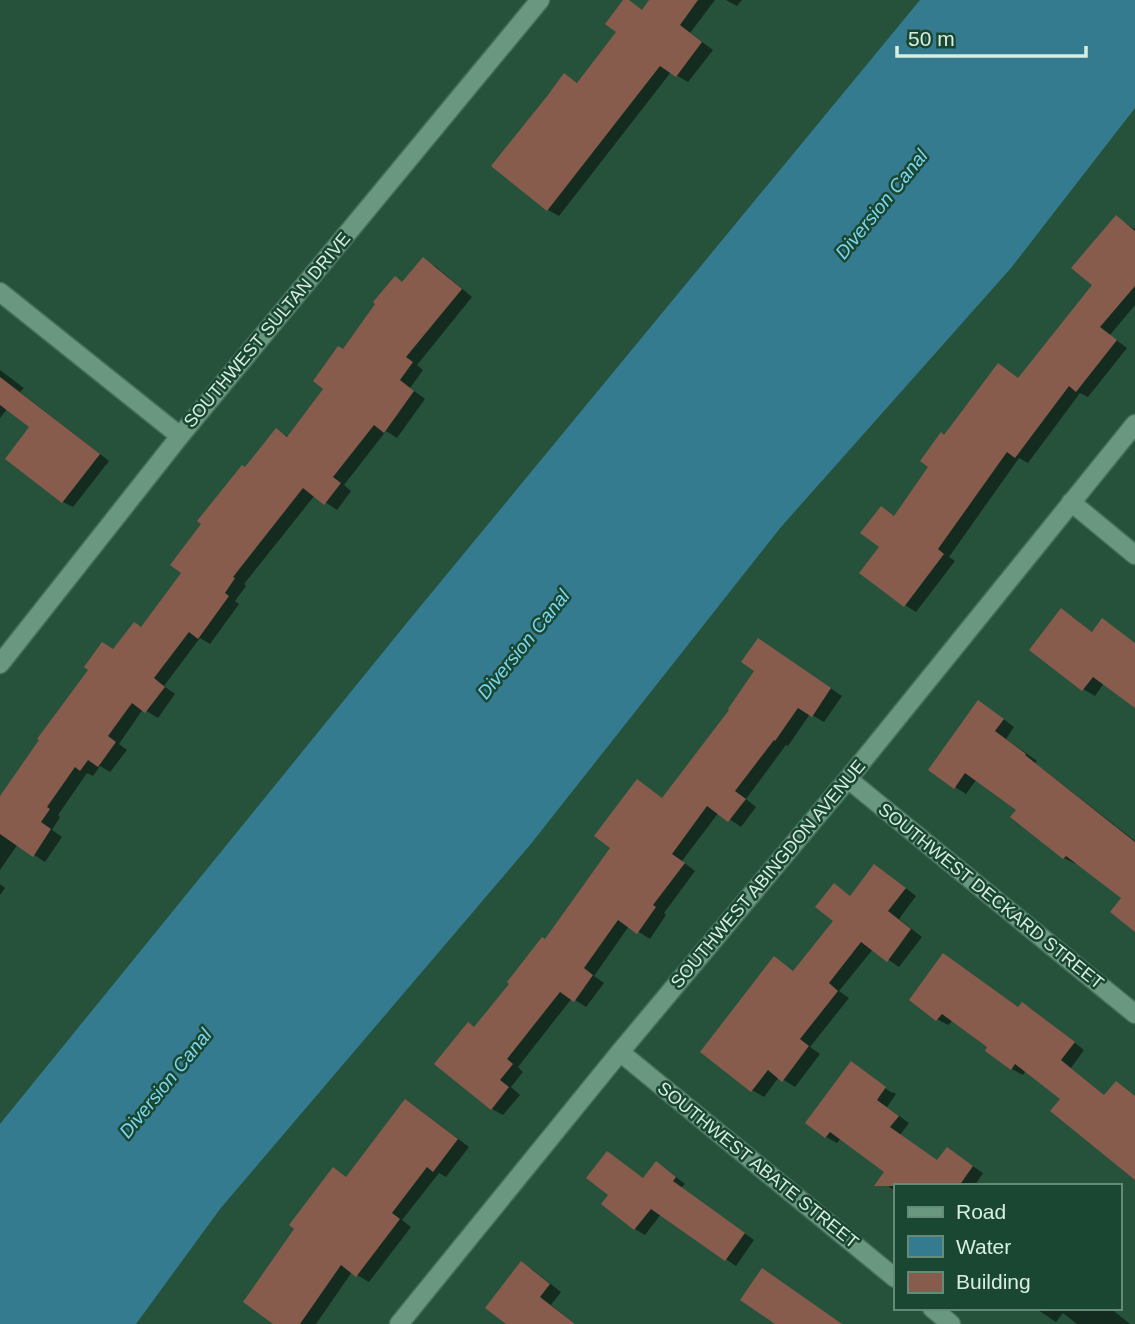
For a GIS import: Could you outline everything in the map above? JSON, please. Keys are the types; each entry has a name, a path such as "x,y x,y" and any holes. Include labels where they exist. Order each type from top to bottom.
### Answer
{"street":[{"name":"SOUTHWEST SULTAN DRIVE","path":"0,664 180,436 534,2"},
{"path":"0,292 180,436"},
{"name":"SOUTHWEST ABINGDON AVENUE","path":"399,1324 620,1052 848,779 1135,424"},
{"path":"1071,502 1135,555"},
{"name":"SOUTHWEST DECKARD STREET","path":"848,779 1135,1014"},
{"name":"SOUTHWEST ABATE STREET","path":"620,1052 894,1277"},
{"path":"934,1310 951,1324"}],"water":[{"name":"Diversion Canal","path":"920,0 1135,0 1135,108 1011,268 781,527 530,845 220,1209 136,1324 0,1324 0,1124 410,619"}],"building":[{"path":"623,0 629,0 642,10 649,0 698,0 680,25 702,42 676,77 660,66 547,211 491,166 564,73 577,83 616,32 605,24"},
{"path":"1116,215 1135,231 1135,286 1100,327 1117,340 1076,392 1069,386 1015,458 1007,452 938,549 944,554 904,607 859,573 879,547 860,533 881,506 894,516 928,467 920,461 941,432 944,435 998,363 1018,378 1092,285 1071,268"},
{"path":"423,257 462,289 406,357 413,362 400,380 414,391 384,433 374,425 333,477 341,483 324,505 303,488 233,577 235,578 225,593 229,596 198,639 189,632 154,678 165,687 145,713 132,703 108,736 116,742 98,767 88,760 80,771 75,767 47,807 50,809 41,822 51,829 33,857 0,834 0,796 39,740 37,739 88,670 84,667 102,642 113,649 134,622 141,627 181,573 170,565 201,524 197,521 276,428 287,437 323,389 313,381 338,346 343,349 375,304 373,302 395,276 402,282"},
{"path":"0,377 100,454 62,503 5,459 29,427 0,405"},
{"path":"1061,608 1092,632 1102,618 1135,643 1135,708 1093,677 1082,691 1029,650"},
{"path":"758,638 831,688 812,717 798,708 735,791 746,799 728,822 707,806 672,854 685,863 653,905 656,907 637,934 618,920 584,968 593,975 574,1002 560,992 507,1059 513,1064 500,1080 509,1087 491,1110 434,1064 468,1022 474,1027 542,937 545,939 610,848 594,836 637,779 662,798 729,710 754,671 741,662"},
{"path":"978,700 1004,719 995,731 1135,842 1135,932 1110,912 1121,898 1066,856 1063,859 1010,817 1016,810 965,773 954,789 928,770"},
{"path":"874,864 906,888 888,911 911,929 887,962 861,942 829,983 838,991 800,1039 809,1046 782,1082 768,1070 751,1092 700,1052 774,956 793,971 833,921 815,907 834,883 850,896"},
{"path":"943,953 1018,1007 1022,1002 1075,1042 1061,1060 1104,1095 1116,1081 1135,1096 1135,1180 1050,1111 1060,1099 1015,1064 1011,1070 985,1051 987,1047 942,1014 936,1021 909,1000"},
{"path":"851,1061 886,1087 877,1100 899,1116 890,1127 937,1160 947,1147 973,1166 960,1184 874,1186 884,1172 830,1132 825,1138 805,1123"},
{"path":"405,1099 458,1139 433,1172 427,1167 392,1213 400,1219 356,1277 341,1265 300,1324 273,1324 243,1302 294,1229 289,1225 333,1167 346,1177"},
{"path":"607,1151 643,1178 656,1161 676,1177 673,1181 745,1233 725,1261 651,1209 634,1230 601,1204 608,1195 586,1178"},
{"path":"521,1261 550,1284 540,1297 575,1324 506,1324 485,1308"},
{"path":"762,1268 842,1324 775,1324 740,1300"}]}
